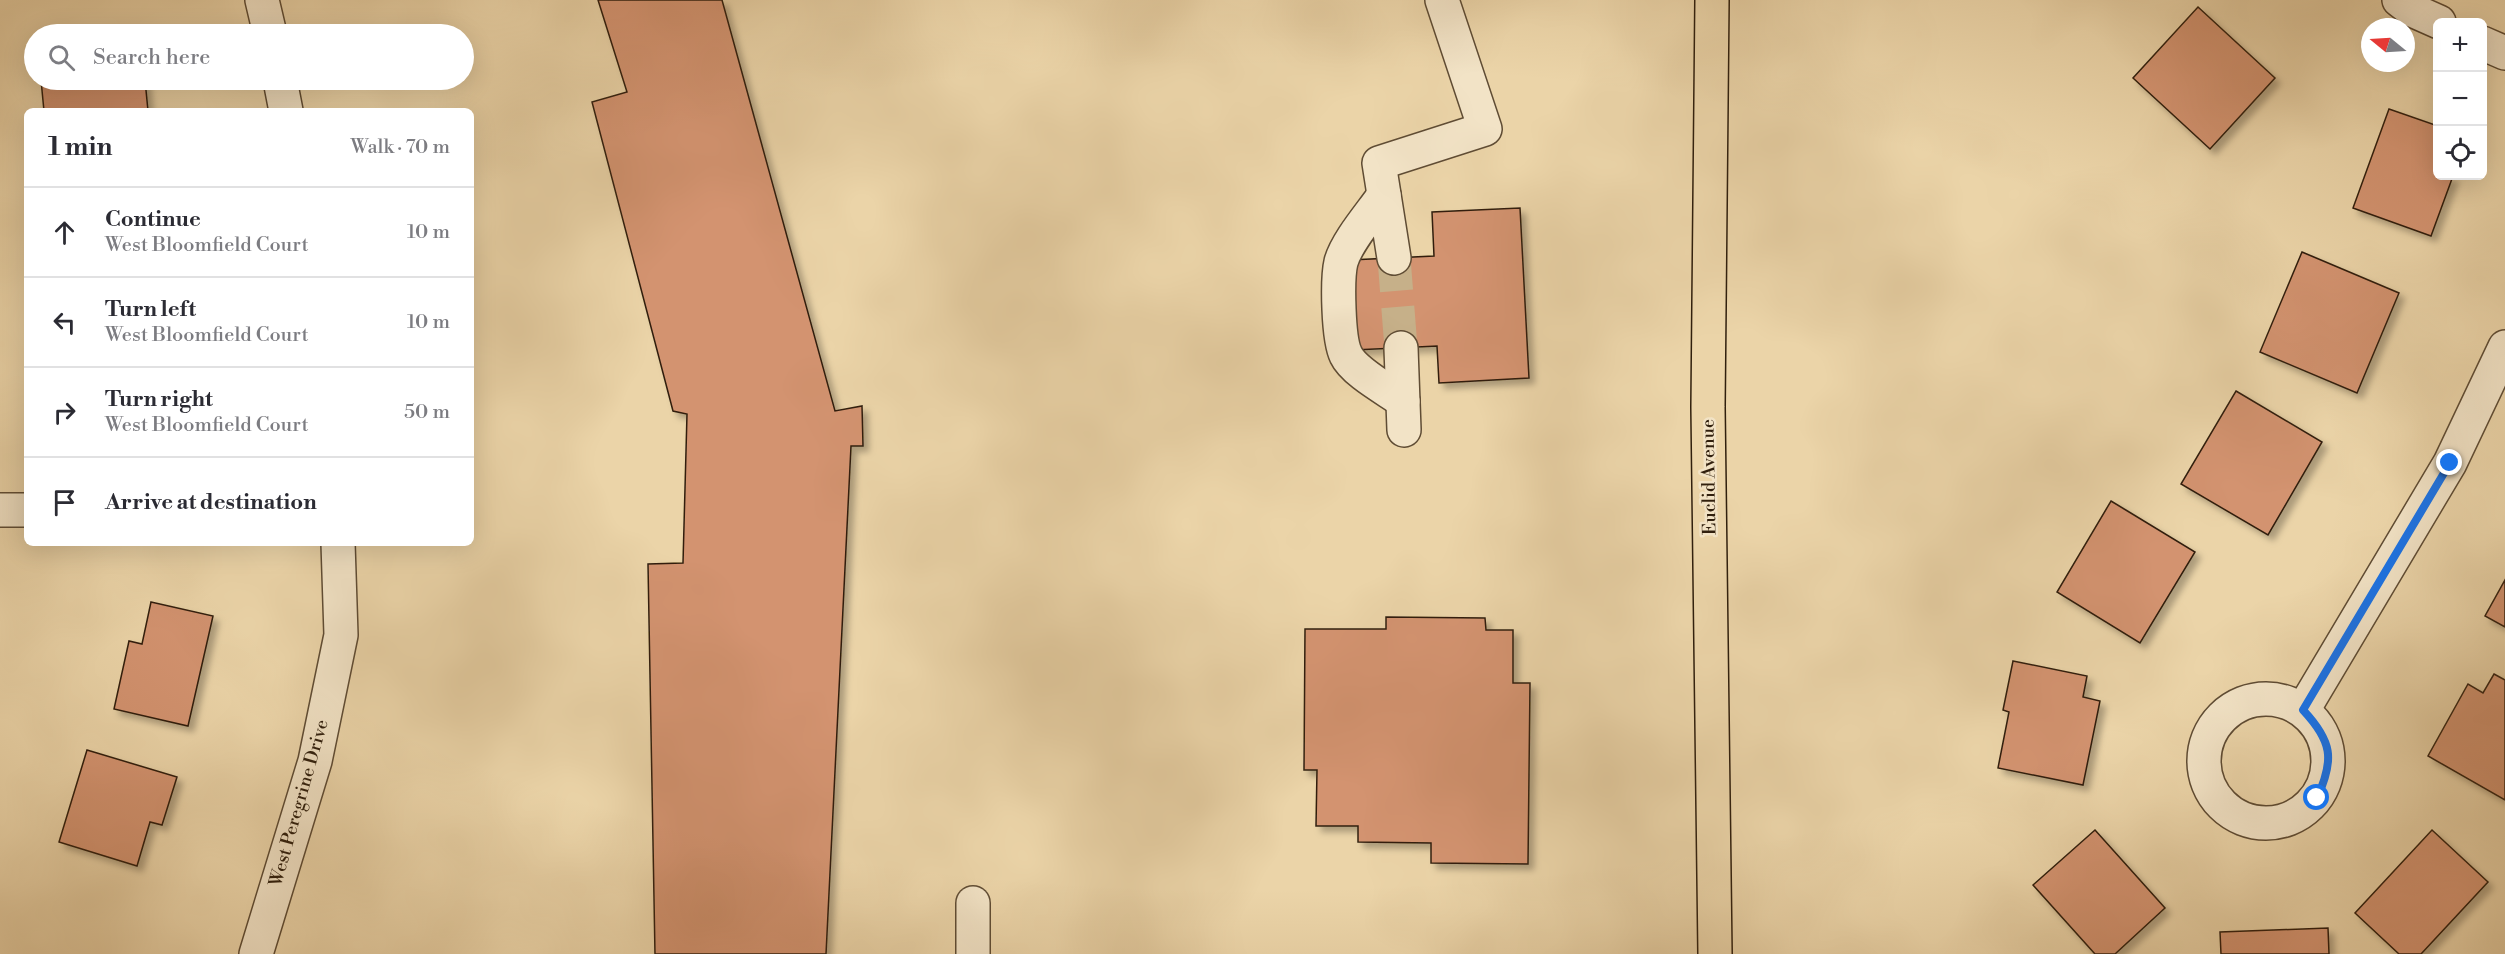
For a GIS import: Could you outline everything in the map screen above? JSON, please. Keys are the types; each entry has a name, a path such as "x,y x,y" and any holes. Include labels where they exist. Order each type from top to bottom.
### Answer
{"main road":[{"name":"Euclid Avenue","path":"1712,0 1708,419 1715,954"}],"street":[{"path":"262,0 268,24"},
{"path":"1394,258 1379,163 1485,129 1442,0"},
{"path":"2399,0 2412,10 2433,19"},
{"path":"2487,45 2505,53"},
{"path":"282,90 285,108"},
{"path":"1384,195 1341,262 1339,314 1346,354 1404,416 1401,348"},
{"path":"2303,710 2450,463 2505,347"},
{"path":"0,510 24,510"},
{"name":"West Peregrine Drive","path":"256,954 315,761 341,635 338,546"},
{"path":"973,903 973,954"}],"building":[{"path":"598,0 722,0 835,411 862,406 863,446 851,446 826,954 655,954 648,564 683,563 687,414 673,411 592,102 627,92"},
{"path":"2198,7 2275,78 2210,149 2133,78"},
{"path":"42,90 146,90 148,108 44,108"},
{"path":"2389,109 2433,124 2433,180 2452,180 2431,236 2353,208"},
{"path":"1520,208 1529,378 1439,383 1437,346 1354,350 1350,260 1434,256 1432,212"},
{"path":"2302,252 2399,293 2357,393 2260,352"},
{"path":"2236,391 2322,442 2268,535 2181,484"},
{"path":"2111,501 2195,552 2140,643 2057,592"},
{"path":"2505,580 2505,627 2485,616"},
{"path":"151,602 213,616 188,726 114,709 129,641 142,644"},
{"path":"1386,617 1485,618 1486,630 1513,630 1513,683 1530,683 1528,864 1431,863 1431,843 1358,842 1358,826 1316,826 1317,770 1304,770 1305,629 1386,629"},
{"path":"2013,661 2087,676 2083,697 2100,701 2083,785 1998,768 2009,712 2003,710"},
{"path":"2494,674 2505,680 2505,800 2428,756 2468,684 2483,693"},
{"path":"87,750 177,777 162,825 150,822 137,866 59,842"},
{"path":"2095,830 2165,908 2115,954 2095,954 2033,885"},
{"path":"2432,830 2488,882 2421,954 2399,954 2355,913"},
{"path":"2328,928 2329,954 2221,954 2220,932"}],"tunnel":[{"path":"1394,258 1401,348"}],"route":[{"path":"2317,798 2327,776 2328,751 2320,728 2303,710 2450,463"}]}
